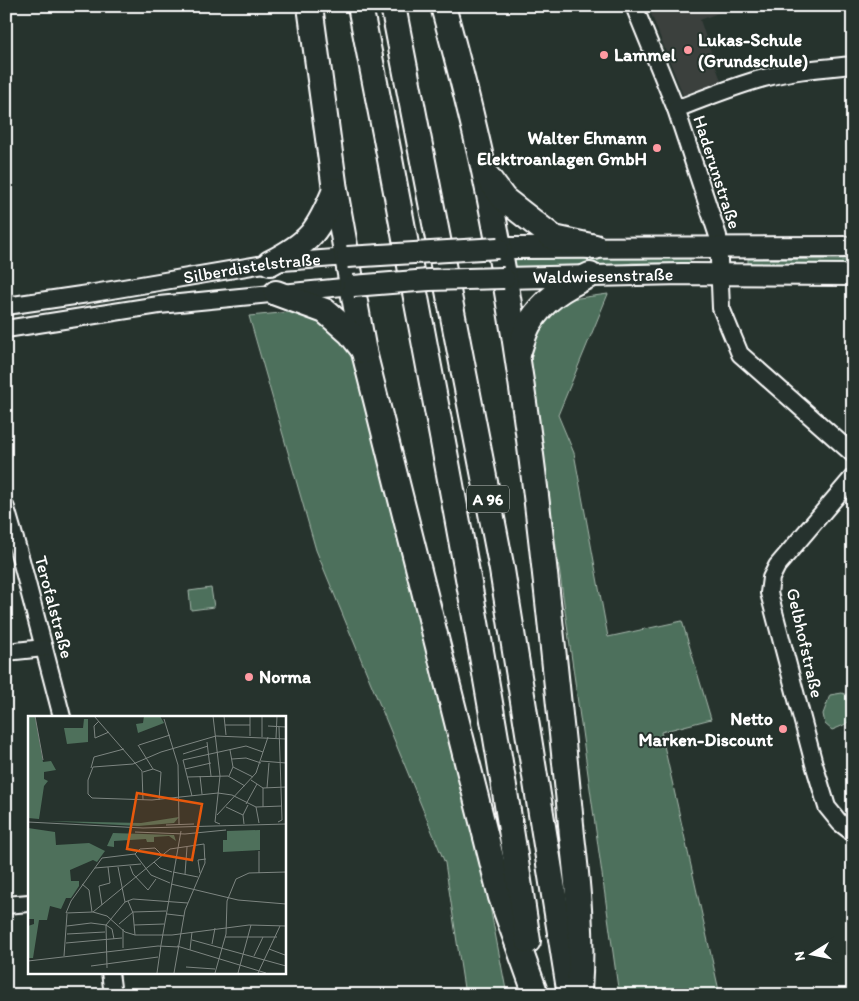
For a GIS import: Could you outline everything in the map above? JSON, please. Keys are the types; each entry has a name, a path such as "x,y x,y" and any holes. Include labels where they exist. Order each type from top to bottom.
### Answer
{"highway":[{"path":"310,6 336,190 364,352 501,897 535,994"},
{"name":"A 96","path":"360,6 470,587 510,820 535,994"},
{"name":"A 96","path":"394,6 502,570 570,995"},
{"path":"443,6 485,173 517,356 544,558 577,878 581,958 578,995"},
{"path":"485,173 504,198 554,238 595,247"},
{"path":"270,264 291,252 309,238 322,221 336,190"},
{"path":"517,356 529,325 552,295 590,275"},
{"path":"276,293 325,311 350,333 364,352"}],"main road":[{"name":"Waldwiesenstraße","path":"498,248 853,247"},
{"name":"Silberdistelstraße","path":"347,257 498,248"},
{"name":"Waldwiesenstraße","path":"353,286 429,280 590,275 853,275"}],"street":[{"name":"Haderunstraße","path":"634,6 676,109 704,188 718,236 721,308 740,354 853,454"},
{"path":"676,109 741,84 766,77 808,69 853,65"},
{"name":"Silberdistelstraße","path":"6,306 270,264 347,257"},
{"name":"Silberdistelstraße","path":"6,329 159,306 353,286"},
{"name":"Gelbhofstraße","path":"853,477 777,566 771,578 769,593 827,807 840,823 853,833"},
{"name":"Terofalstraße","path":"6,508 62,716"},
{"path":"6,652 44,648"},
{"path":"6,905 28,903"},
{"path":"110,974 113,995"}],"shaded area":[{"name":"Lukas-Schule (Grundschule)","path":"648,6 736,6 700,20 721,81 683,95"}],"green space":[{"path":"612,256 690,258 690,263 632,263 598,269 509,272 507,260"},
{"path":"748,259 853,260 853,269 748,269"},
{"path":"608,294 558,415 574,453 608,637 682,621 711,719 661,732 720,995 619,995 527,340 564,300"},
{"path":"291,312 315,317 329,327 357,361 488,896 507,995 465,995 445,863 316,550 249,316"},
{"path":"211,588 214,607 191,610 189,591"},
{"path":"842,693 853,698 852,716 844,725 832,730 825,724 823,714 830,695"}],"place":[{"name":"Lukas-Schule (Grundschule)","path":"688,50"},
{"name":"Lammel","path":"604,55"},
{"name":"Walter Ehmann Elektroanlagen GmbH","path":"657,148"},
{"name":"Norma","path":"249,677"},
{"name":"Netto Marken-Discount","path":"783,729"}]}
